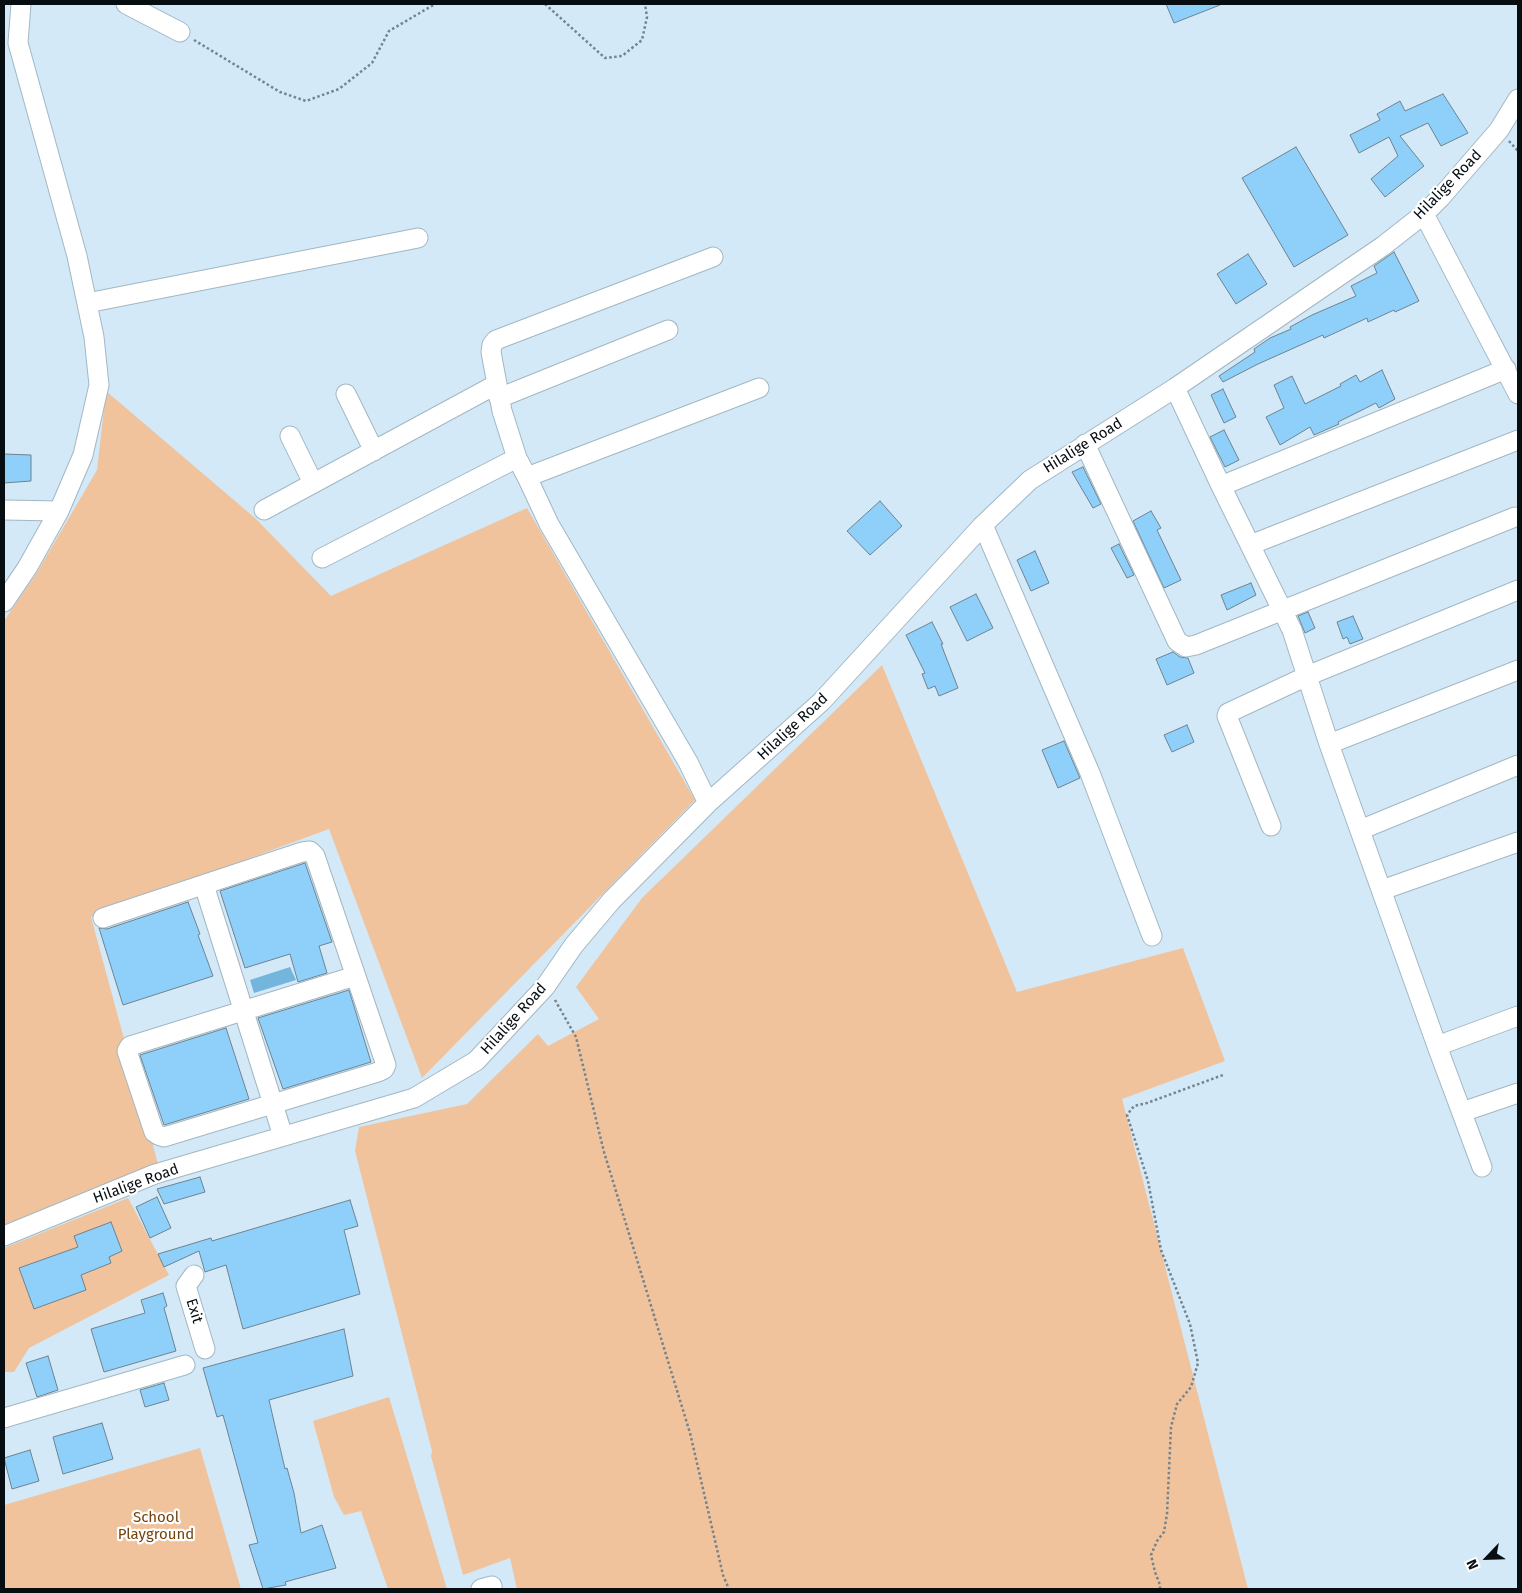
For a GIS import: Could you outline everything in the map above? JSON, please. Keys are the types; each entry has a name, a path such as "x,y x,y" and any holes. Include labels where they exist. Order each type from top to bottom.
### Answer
{"street":[{"path":"4,602 27,568 59,510 83,454 99,385 94,337 78,256 11,44 21,4"},
{"path":"126,4 180,32"},
{"name":"Hilalige Road","path":"4,1236 155,1174 414,1098 476,1061 545,987 574,945 612,900 708,803 821,702 983,525 1030,480 1175,388 1383,246 1424,214 1499,130 1518,99"},
{"path":"1424,214 1518,394"},
{"path":"87,303 418,238"},
{"path":"708,803 688,762 549,524 517,458 498,391 491,352 492,345 496,340 714,257"},
{"path":"264,510 374,451 498,391 668,330"},
{"path":"1221,486 1506,369"},
{"path":"527,477 759,388"},
{"path":"1175,388 1292,630 1329,744 1482,1167"},
{"path":"346,394 374,451"},
{"path":"290,436 313,483"},
{"path":"1250,545 1518,440"},
{"path":"1085,444 1177,640 1186,647 1196,645 1515,517"},
{"path":"322,558 517,458"},
{"path":"4,510 59,510"},
{"path":"983,525 1090,773 1152,936"},
{"path":"1272,826 1227,716 1232,710 1307,676 1518,590"},
{"path":"1494,600 1506,601 1518,606"},
{"path":"1329,744 1518,670"},
{"path":"1360,830 1518,765"},
{"path":"1382,890 1518,842"},
{"path":"103,918 302,852 310,851 315,856 386,1065 384,1069 378,1072 164,1136 158,1135 154,1132 127,1051 130,1046 355,976"},
{"path":"204,885 283,1136"},
{"path":"1437,1046 1518,1016"},
{"path":"1462,1112 1518,1093"},
{"name":"Exit","path":"194,1275 186,1286 205,1349"},
{"path":"4,1418 185,1365"},
{"path":"481,1589 492,1586 492,1589"}],"path":[{"path":"180,32 280,92 306,101 340,88 372,63 389,31 435,4"},
{"path":"546,4 605,58 622,56 642,40 647,17 645,4"},
{"path":"545,987 561,1009 576,1037 604,1152 690,1434 723,1575 729,1589"},
{"path":"1160,1589 1151,1555 1157,1541 1164,1532 1167,1514 1170,1427 1177,1404 1191,1387 1198,1363 1190,1324 1161,1250 1148,1181 1127,1115 1134,1106 1224,1075"}],"green space":[{"path":"106,391 255,518 331,596 527,508 695,800 422,1078 329,829 91,917 158,1164 4,1227 4,621 36,574 97,470"},
{"path":"882,665 1017,992 1183,948 1225,1061 1122,1099 1248,1589 517,1589 510,1558 463,1575 431,1456 432,1451 355,1151 359,1127 467,1104 538,1034 548,1046 599,1019 576,987 642,898"},
{"path":"128,1198 169,1275 29,1348 14,1372 4,1372 4,1248"},
{"path":"389,1397 447,1589 388,1589 361,1511 344,1515 334,1497 313,1421"},
{"name":"School Playground","path":"200,1448 241,1589 4,1589 4,1505"}],"water":[{"path":"290,967 296,980 254,993 250,980"}],"building":[{"path":"1166,4 1219,4 1220,5 1174,23"},
{"path":"1443,94 1468,133 1441,146 1428,123 1400,136 1424,166 1385,197 1371,179 1398,156 1389,137 1359,153 1350,135 1380,120 1377,114 1400,101 1405,111"},
{"path":"1296,147 1348,235 1294,267 1242,178"},
{"path":"1394,252 1419,301 1368,322 1367,318 1324,338 1323,335 1223,382 1219,376 1255,352 1254,349 1270,338 1291,329 1290,327 1312,315 1356,296 1351,286 1377,273 1374,266"},
{"path":"1248,254 1267,284 1236,304 1217,274"},
{"path":"1382,370 1395,399 1379,408 1376,403 1338,422 1339,424 1314,435 1310,427 1280,445 1266,417 1284,408 1274,385 1292,376 1305,404 1341,386 1340,384 1356,375 1360,382"},
{"path":"1223,389 1236,417 1224,423 1211,395"},
{"path":"1224,430 1239,460 1225,467 1210,437"},
{"path":"4,454 31,455 31,481 4,483"},
{"path":"1083,467 1101,504 1093,508 1072,472"},
{"path":"880,501 902,526 870,555 847,531"},
{"path":"1151,511 1161,528 1157,530 1181,580 1164,588 1133,521"},
{"path":"1119,544 1134,575 1127,578 1111,548"},
{"path":"1035,551 1049,583 1031,591 1017,560"},
{"path":"1251,583 1256,595 1227,610 1221,595"},
{"path":"976,594 993,628 967,641 950,607"},
{"path":"1308,612 1315,628 1305,633 1298,616"},
{"path":"1353,616 1363,639 1350,644 1347,637 1343,639 1337,622"},
{"path":"932,622 943,644 941,644 958,688 939,696 935,686 928,689 922,674 925,673 906,635"},
{"path":"1173,652 1180,657 1188,658 1194,673 1167,685 1156,659"},
{"path":"1187,725 1194,742 1172,752 1164,735"},
{"path":"1064,741 1080,778 1058,788 1042,750"},
{"path":"305,863 332,942 319,946 327,973 298,982 290,954 245,968 220,891"},
{"path":"188,902 213,976 123,1005 99,928 107,929"},
{"path":"349,990 371,1062 283,1089 258,1018"},
{"path":"226,1028 249,1099 164,1125 140,1055"},
{"path":"200,1177 205,1192 164,1204 157,1189"},
{"path":"157,1197 171,1228 150,1238 136,1207"},
{"path":"350,1200 358,1226 344,1230 360,1294 243,1329 226,1265 205,1272 199,1251 164,1267 158,1254 211,1238 212,1241"},
{"path":"111,1222 122,1251 109,1257 111,1263 81,1275 86,1290 34,1309 19,1268 78,1247 74,1236"},
{"path":"163,1293 167,1306 164,1308 176,1351 104,1372 91,1329 145,1313 141,1300"},
{"path":"344,1329 353,1376 269,1400 285,1469 287,1468 294,1493 301,1533 322,1525 336,1568 285,1582 286,1585 263,1589 249,1545 258,1543 223,1415 217,1417 203,1368"},
{"path":"48,1356 58,1390 37,1397 26,1363"},
{"path":"164,1383 169,1400 145,1407 140,1390"},
{"path":"102,1423 113,1459 63,1474 53,1437"},
{"path":"30,1450 39,1481 12,1489 4,1458"}]}
